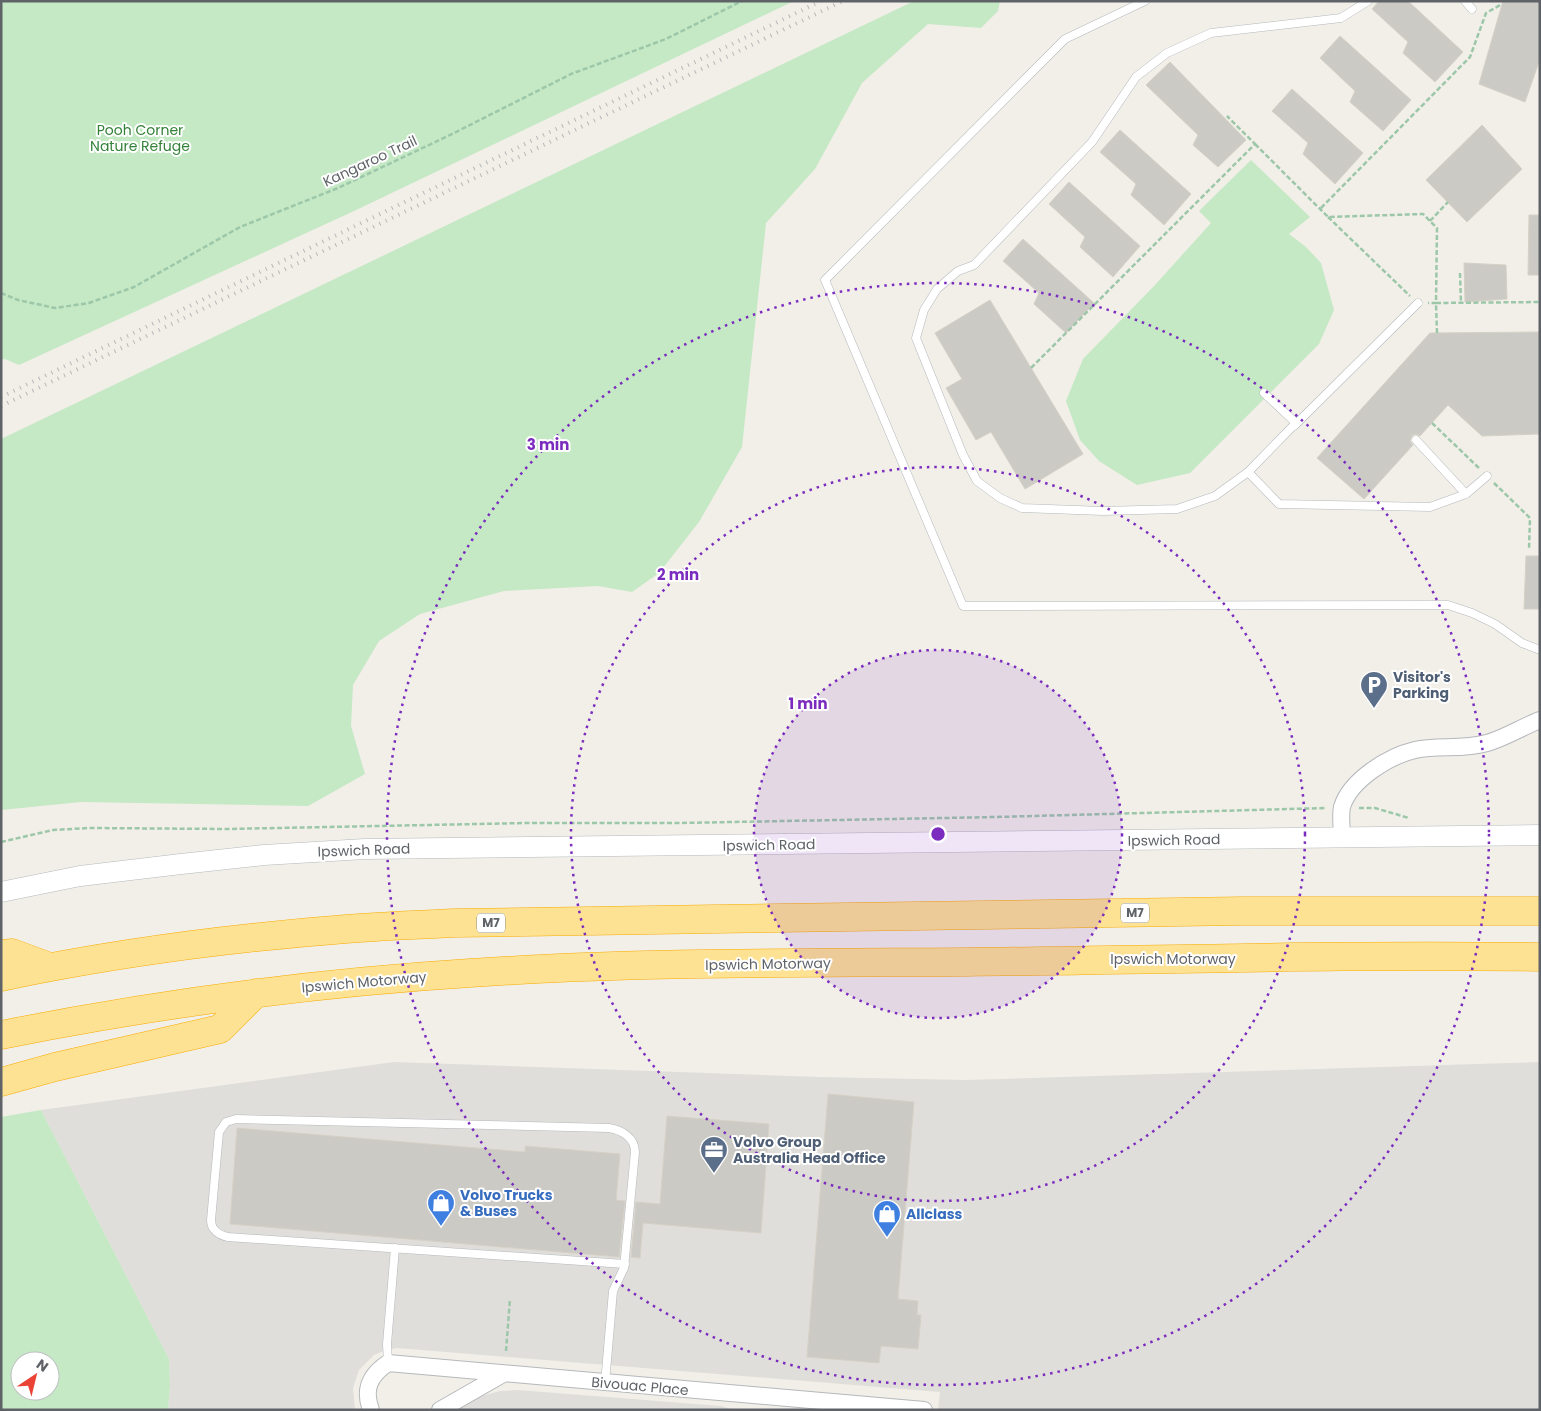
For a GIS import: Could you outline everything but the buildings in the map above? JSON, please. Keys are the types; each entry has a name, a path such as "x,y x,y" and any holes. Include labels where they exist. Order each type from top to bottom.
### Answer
{"highway":[{"name":"M7","path":"1,976 129,953 252,938 346,929 455,924 1253,911 1540,912"},
{"path":"1,954 12,953 50,967"},
{"name":"Ipswich Motorway","path":"1,1035 127,1012 256,993 406,978 561,968 1402,956 1540,957"},
{"path":"1,1082 220,1029 256,993"}],"street":[{"path":"1342,838 1342,808 1349,794 1376,767 1396,756 1416,750 1462,748 1487,743 1540,720"},
{"name":"Ipswich Road","path":"1,892 80,876 181,864 264,855 365,849 1540,835"},
{"path":"371,1410 367,1400 369,1382 377,1371 388,1363"},
{"name":"Bivouac Place","path":"388,1363 605,1383 776,1404 924,1410"},
{"path":"440,1410 503,1374"}],"lane":[{"path":"1145,1 1065,40 825,280 963,606 1448,605 1472,613 1495,624 1522,643 1540,650"},
{"path":"1368,1 1341,18 1211,33 1167,53 1136,77 1092,142 974,265 958,271 937,289 924,310 916,338 963,455 977,480 1000,498 1022,508 1103,511 1177,509 1215,496 1248,472 1418,303"},
{"path":"1466,1 1472,9"},
{"path":"1264,393 1296,424 1294,426"},
{"path":"1416,440 1466,494"},
{"path":"1248,472 1279,504 1430,507 1466,494 1487,476"},
{"path":"605,1383 613,1291 625,1264 635,1149 631,1140 617,1130 236,1119 228,1120 222,1126 218,1136 211,1220 213,1228 218,1233 228,1236 625,1264"},
{"path":"388,1363 387,1344 395,1248"}],"path":[{"name":"Kangaroo Trail","path":"1,293 18,300 55,308 88,303 134,286 240,226 338,188 448,136 571,74 666,39 742,1"},
{"path":"1321,208 1470,57 1486,13 1502,4"},
{"path":"1227,116 1418,303 1540,302"},
{"path":"1031,368 1255,144"},
{"path":"1430,221 1448,202"},
{"path":"1328,216 1423,214 1437,228 1437,333"},
{"path":"1460,273 1461,303"},
{"path":"1,842 53,830 89,828 228,829 518,823 710,823 986,818 1318,808"},
{"path":"1369,808 1375,808 1410,819"},
{"path":"506,1351 510,1299"}],"shaded area":[{"path":"394,1062 818,1077 967,1080 1540,1062 1540,1410 938,1410 940,1392 397,1348 374,1355 359,1370 353,1388 355,1410 168,1410 170,1385 169,1359 41,1110"},
{"path":"518,1390 721,1406 734,1410 456,1410 482,1396 500,1391"}],"green space":[{"name":"Pooh Corner Nature Refuge","path":"1,1 794,1 354,211 19,365 5,359 1,360"},
{"path":"914,1 1000,1 998,11 981,28 928,24 862,83 815,169 766,223 742,447 699,522 659,573 632,592 598,586 504,591 420,614 379,641 353,685 351,726 365,774 308,806 81,802 1,810 1,439"},
{"path":"1251,160 1310,217 1289,234 1306,247 1321,263 1334,310 1319,344 1190,473 1137,485 1099,461 1080,440 1066,401 1083,359 1155,285 1211,223 1199,211"},
{"path":"41,1110 169,1359 170,1385 168,1410 1,1410 1,1117"}],"railway":[{"path":"1,397 821,1"},
{"path":"1,406 843,1"}],"place":[{"name":"Visitor's Parking","path":"1374,709"},
{"name":"Volvo Group Australia Head Office","path":"714,1174"},
{"name":"Volvo Trucks & Buses","path":"441,1227"},
{"name":"Allclass","path":"887,1238"}]}
